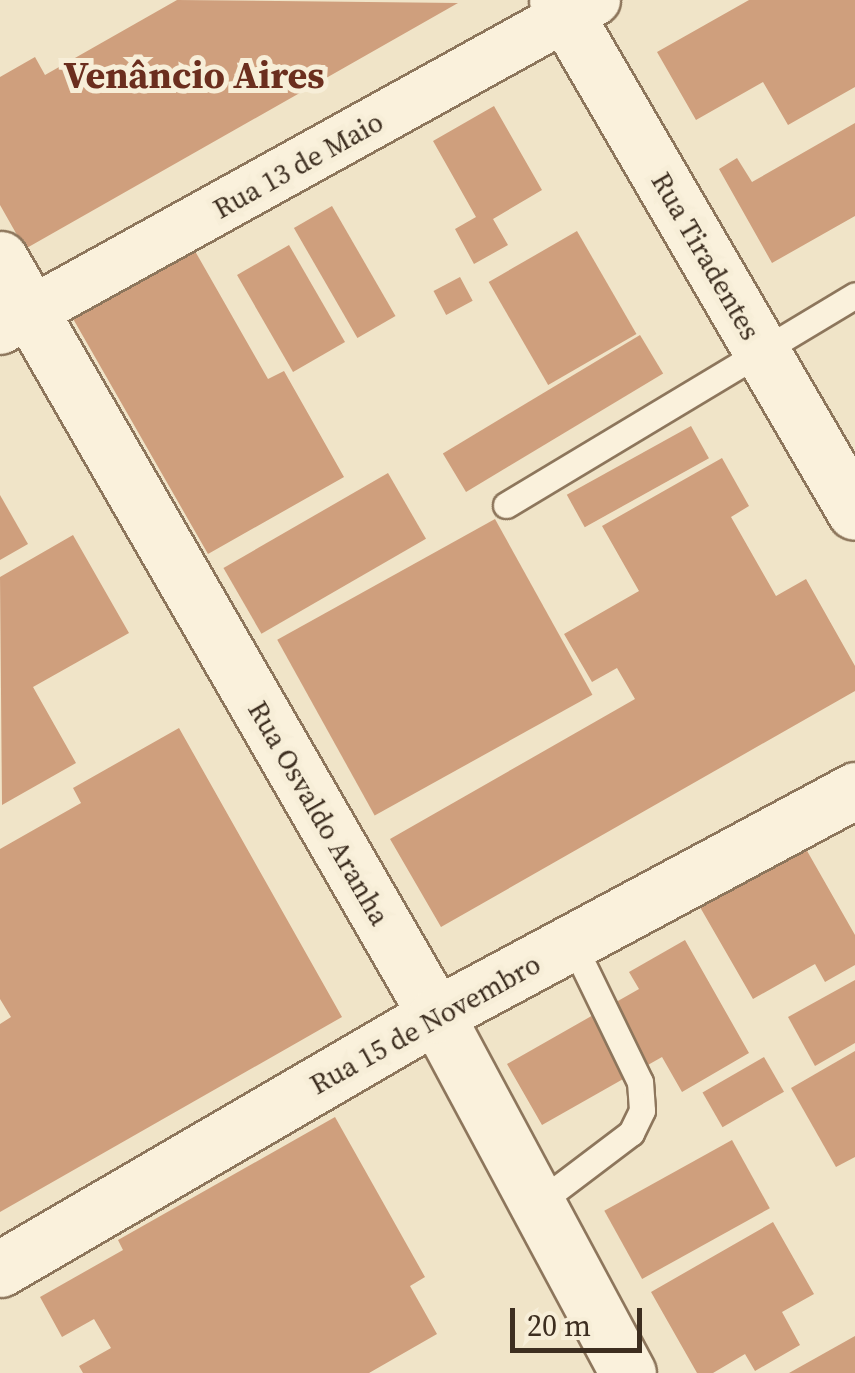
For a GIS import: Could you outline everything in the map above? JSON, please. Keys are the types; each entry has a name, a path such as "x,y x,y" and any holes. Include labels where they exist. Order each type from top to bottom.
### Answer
{"main road":[{"name":"Rua Tiradentes","path":"573,5 760,349 855,512"},
{"name":"Rua Osvaldo Aranha","path":"0,259 15,321 436,1015 628,1373"},
{"name":"Rua 15 de Novembro","path":"0,1269 436,1015 855,790"}],"street":[{"name":"Rua 13 de Maio","path":"15,321 573,5"}],"lane":[{"path":"506,506 855,295"},
{"path":"537,1204 631,1134 642,1110 640,1082 572,942"}],"building":[{"path":"177,0 458,3 25,249 0,205 0,77 35,57 45,75"},
{"path":"749,0 855,0 855,87 788,125 763,82 696,120 657,52"},
{"path":"494,106 542,190 493,219 508,245 474,264 455,229 476,217 433,141"},
{"path":"855,123 855,216 772,263 719,169 737,158 752,182"},
{"path":"332,206 396,316 357,338 294,228"},
{"path":"183,230 268,379 284,371 344,477 208,554 68,310"},
{"path":"577,231 636,334 548,385 489,282"},
{"path":"289,245 345,342 293,372 237,275"},
{"path":"460,277 473,301 446,315 434,291"},
{"path":"640,335 663,374 466,492 443,453"},
{"path":"691,426 709,458 585,527 567,495"},
{"path":"722,458 749,506 731,517 776,596 806,579 855,666 855,691 441,927 390,839 635,699 617,668 592,682 564,634 639,591 602,526"},
{"path":"388,473 426,539 261,634 223,568"},
{"path":"0,495 28,544 0,560"},
{"path":"495,519 592,695 375,816 277,640"},
{"path":"73,535 129,633 33,687 76,763 2,805 0,577"},
{"path":"179,728 342,1017 0,1212 0,1024 11,1017 0,999 0,849 81,803 73,788"},
{"path":"798,835 855,935 855,965 825,982 815,964 753,999 693,895"},
{"path":"685,940 749,1053 682,1092 662,1057 542,1125 507,1064 639,989 629,972"},
{"path":"855,980 855,1043 815,1066 788,1017"},
{"path":"855,1051 855,1157 836,1167 791,1088"},
{"path":"764,1057 784,1092 723,1127 703,1092"},
{"path":"335,1117 425,1277 410,1286 437,1334 369,1373 83,1373 79,1366 111,1348 94,1319 62,1337 40,1297 123,1250 118,1240"},
{"path":"732,1140 770,1208 642,1279 604,1211"},
{"path":"773,1222 814,1294 782,1312 800,1345 755,1371 745,1354 713,1373 697,1373 651,1292"},
{"path":"855,1336 855,1373 789,1373"}],"district":[{"name":"Venâncio Aires","path":"194,76"}]}
